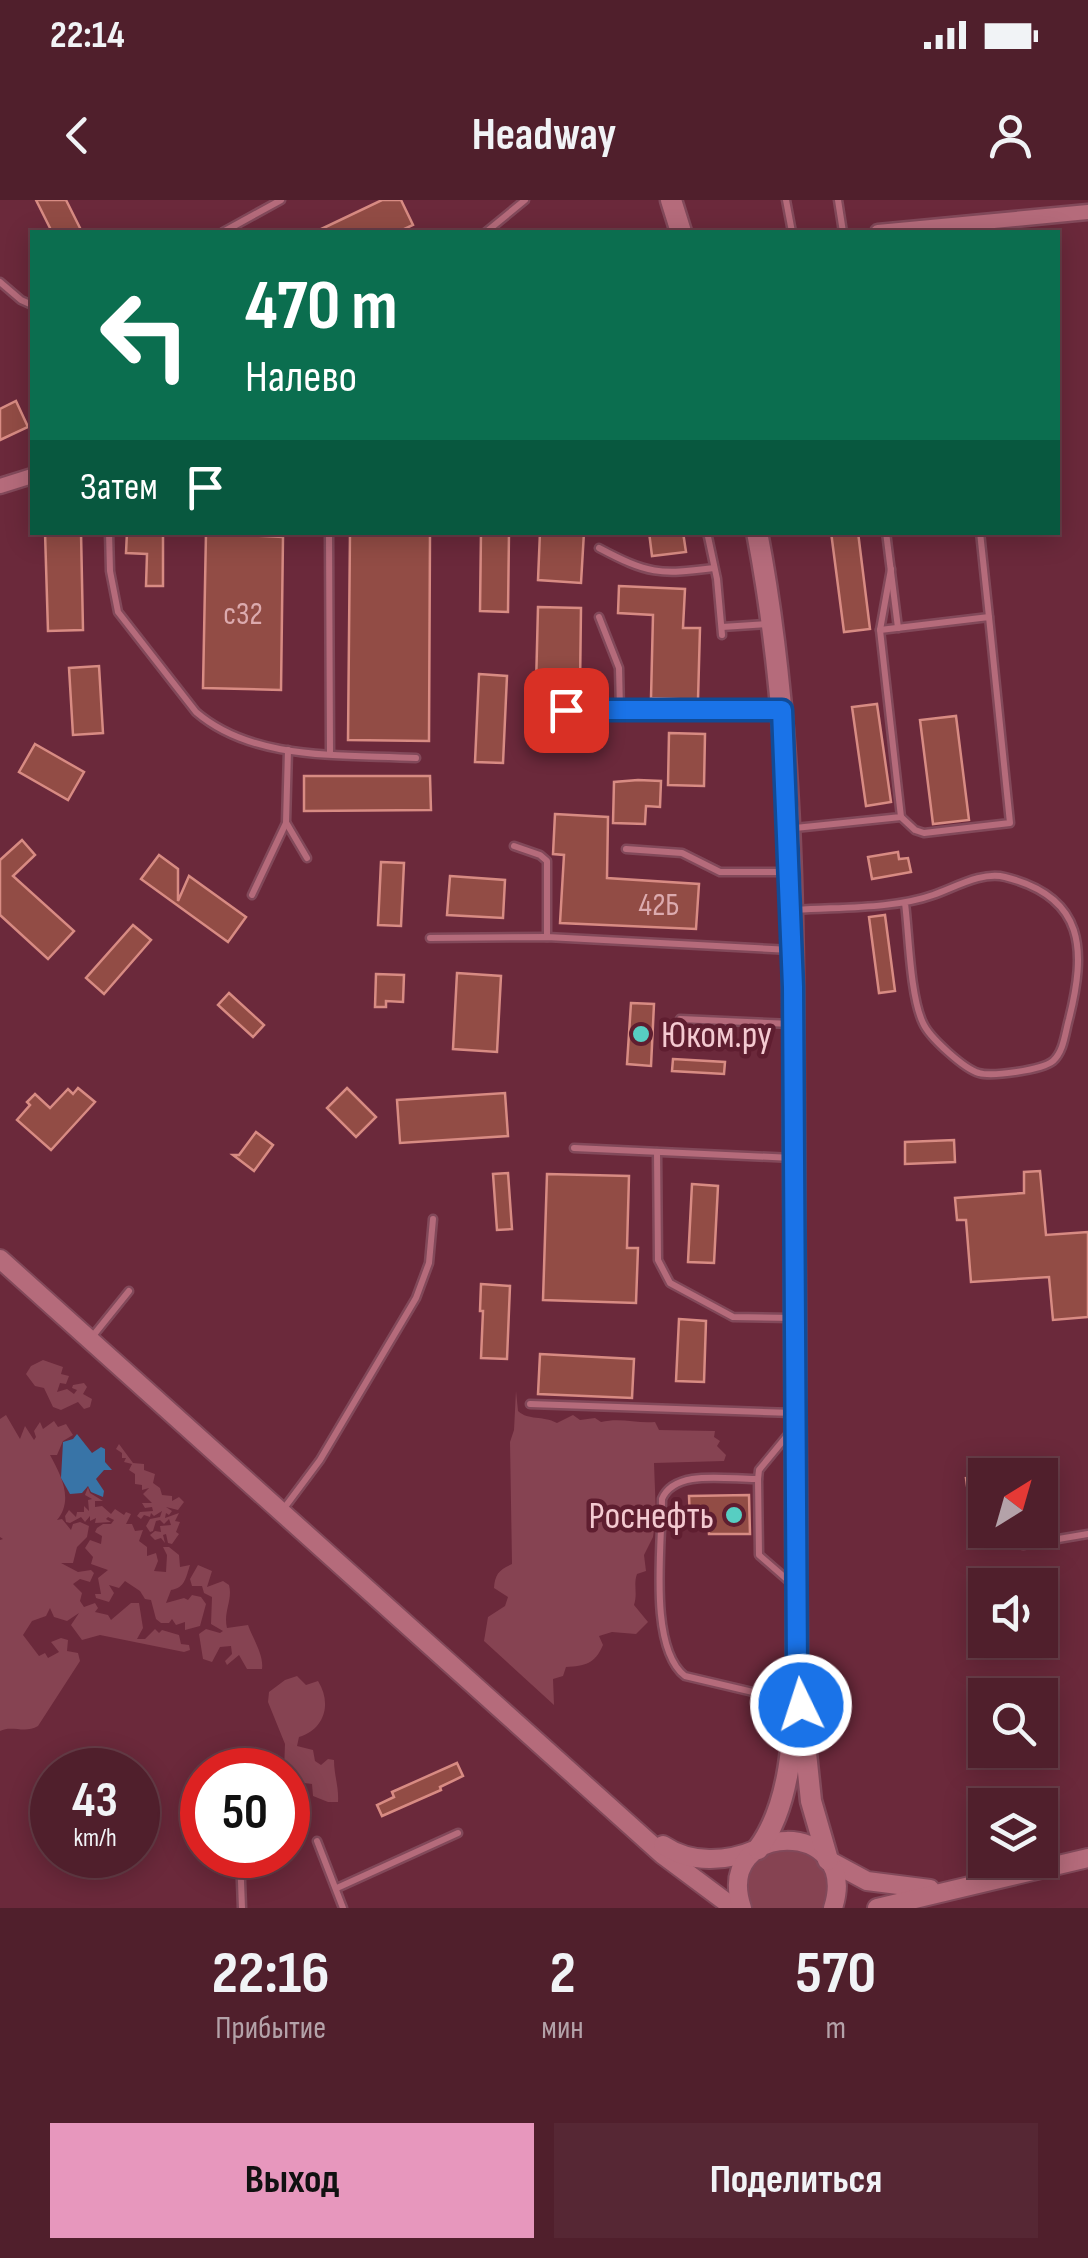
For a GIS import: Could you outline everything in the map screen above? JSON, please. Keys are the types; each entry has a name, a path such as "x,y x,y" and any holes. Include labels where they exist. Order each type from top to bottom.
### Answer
{"main road":[{"path":"671,200 680,230"},
{"path":"757,535 782,710 790,872 797,1588 795,1702 778,1810 758,1849"},
{"path":"797,1672 812,1802 828,1860"}],"street":[{"path":"899,230 1088,212"},
{"path":"0,486 30,477"},
{"path":"0,1259 663,1855 737,1904 744,1865 758,1849"},
{"path":"606,1802 684,1856 716,1859 791,1840 816,1848 828,1860 867,1881 951,1890"},
{"path":"876,1908 1088,1858"},
{"path":"828,1860 837,1888 833,1908"}],"lane":[{"path":"227,230 281,200"},
{"path":"488,230 525,200"},
{"path":"786,200 792,230"},
{"path":"838,200 843,230"},
{"path":"0,282 4,292 30,304"},
{"path":"109,535 112,589 118,612 130,632 210,724 242,740 288,750 416,758"},
{"path":"329,535 330,753"},
{"path":"708,535 722,631 772,624"},
{"path":"886,535 898,628"},
{"path":"890,569 880,630 901,817 924,833 1010,822 980,535"},
{"path":"599,548 638,569 652,572 714,568"},
{"path":"599,617 619,668 620,710"},
{"path":"880,630 990,618"},
{"path":"539,710 722,704 782,710"},
{"path":"252,895 286,823 288,750"},
{"path":"788,828 901,817"},
{"path":"286,823 307,858"},
{"path":"514,846 547,861 547,938"},
{"path":"626,850 682,853 720,872 790,872"},
{"path":"791,910 905,903 1000,875 1030,884 1061,906 1072,924 1080,962 1064,1045 1052,1062 1028,1071 978,1074 934,1040 922,1021 905,903"},
{"path":"430,938 547,938 792,950"},
{"path":"680,1019 794,1024"},
{"path":"574,1148 794,1158"},
{"path":"656,1152 658,1260 670,1283 733,1317 794,1318"},
{"path":"281,1512 320,1460 416,1298 429,1263 433,1219"},
{"path":"90,1340 129,1291"},
{"path":"530,1404 795,1419"},
{"path":"795,1419 759,1470 758,1479 759,1555 797,1588"},
{"path":"758,1479 680,1480 665,1491 663,1638 673,1667 685,1676 795,1702"},
{"path":"1058,1539 1088,1534"},
{"path":"337,1888 458,1833"},
{"path":"317,1842 343,1908"},
{"path":"241,1878 242,1908"}],"shaded area":[{"path":"43,1360 63,1367 61,1374 69,1376 57,1392 67,1389 74,1394 77,1390 73,1385 84,1383 87,1387 83,1394 92,1399 90,1407 84,1409 78,1402 61,1410 53,1407 44,1388 35,1386 26,1374"},
{"path":"516,1391 518,1411 527,1416 557,1423 573,1415 580,1420 595,1418 601,1422 655,1422 659,1430 715,1431 714,1437 720,1441 717,1446 726,1455 724,1461 654,1463 656,1516 653,1537 644,1555 646,1571 636,1578 634,1605 648,1622 636,1634 612,1632 599,1636 603,1645 593,1660 566,1667 563,1676 553,1679 554,1705 484,1641 488,1617 505,1606 508,1597 494,1588 498,1573 512,1564 510,1442"},
{"path":"6,1415 20,1439 25,1426 34,1440 40,1422 43,1429 54,1421 58,1427 66,1424 73,1435 63,1441 57,1455 50,1455 62,1479 65,1496 57,1520 62,1519 71,1530 73,1524 80,1522 89,1526 73,1563 61,1563 78,1572 94,1573 90,1582 80,1579 73,1584 82,1593 80,1601 84,1607 95,1603 95,1612 108,1615 111,1620 131,1603 139,1603 143,1628 137,1639 145,1639 155,1629 159,1633 162,1630 179,1635 181,1644 189,1645 190,1650 100,1635 82,1640 71,1625 79,1613 67,1621 54,1617 50,1608 46,1616 32,1621 23,1635 39,1656 45,1653 48,1658 59,1652 51,1642 68,1640 67,1651 78,1653 80,1661 38,1726 0,1731 0,1419"},
{"path":"119,1444 133,1463 144,1464 144,1470 155,1474 153,1483 162,1495 172,1496 172,1501 179,1497 184,1502 178,1510 166,1507 172,1511 165,1518 179,1513 175,1521 180,1522 176,1532 179,1534 172,1544 166,1534 165,1543 150,1535 161,1532 160,1526 171,1525 169,1519 164,1524 156,1521 150,1532 146,1526 150,1519 160,1517 162,1511 141,1519 137,1516 153,1511 142,1503 152,1503 143,1494 149,1488 142,1490 142,1485 135,1484 135,1474 129,1470 132,1464 124,1462 126,1458 116,1449"},
{"path":"88,1487 90,1493 103,1501 95,1501 95,1507 102,1506 111,1514 115,1509 124,1515 131,1514 126,1524 132,1524 135,1531 143,1530 139,1541 147,1547 147,1556 156,1553 154,1571 166,1572 167,1555 163,1547 179,1555 180,1567 190,1565 184,1581 171,1590 166,1603 188,1600 192,1595 201,1597 206,1604 200,1626 185,1630 185,1622 176,1625 172,1619 161,1623 151,1600 125,1581 119,1588 109,1585 114,1593 109,1602 96,1598 95,1594 101,1594 98,1578 108,1570 91,1564 93,1557 85,1548 90,1540 101,1544 97,1528 111,1524 114,1520 108,1517 111,1522 95,1523 96,1518 90,1521 90,1516 85,1522 81,1517 70,1523 65,1516 69,1510 76,1517 77,1512 84,1512 84,1506 89,1511 88,1500 92,1499 85,1495"},
{"path":"198,1565 212,1571 207,1587 223,1581 229,1585 227,1628 248,1625 262,1669 247,1669 239,1655 227,1665 231,1646 220,1647 212,1662 203,1659 199,1634 206,1629 223,1631 211,1624 212,1597 204,1593 202,1586 192,1586 190,1579"},
{"path":"297,1676 306,1685 318,1681 325,1698 320,1722 299,1737 297,1746 305,1748 285,1748 268,1702 269,1692"},
{"path":"310,1749 321,1765 328,1759 334,1760 338,1802 313,1796"},
{"path":"777,1848 802,1852 820,1864 828,1882 824,1908 752,1908 747,1889 751,1873 761,1859"}],"water":[{"path":"77,1434 92,1453 101,1447 105,1449 105,1462 112,1470 104,1470 96,1479 104,1491 103,1497 91,1492 88,1486 82,1493 70,1494 61,1478 63,1442"}],"building":[{"path":"36,200 66,200 81,230 51,230"},
{"path":"382,200 401,200 413,225 402,230 319,230"},
{"path":"16,401 28,427 0,440 0,409"},
{"path":"45,535 81,535 83,630 48,631"},
{"path":"127,535 163,535 163,586 146,586 147,554 126,553"},
{"path":"206,535 283,537 281,690 203,688"},
{"path":"350,535 430,535 429,741 348,740"},
{"path":"481,535 509,535 508,612 480,611"},
{"path":"540,535 584,535 581,583 538,580"},
{"path":"649,535 683,535 686,552 652,556"},
{"path":"831,535 858,535 870,629 844,632"},
{"path":"619,586 685,589 683,628 700,628 698,700 651,698 653,615 618,613"},
{"path":"538,607 581,608 580,687 536,686"},
{"path":"99,666 103,733 73,735 69,668"},
{"path":"479,674 507,676 503,763 475,762"},
{"path":"877,704 891,802 866,806 852,707"},
{"path":"956,716 969,820 933,824 920,720"},
{"path":"669,733 705,734 704,786 668,785"},
{"path":"35,744 84,772 68,800 19,772"},
{"path":"304,776 430,776 431,810 304,811"},
{"path":"661,781 660,807 646,806 645,824 613,823 614,782"},
{"path":"555,814 608,817 607,878 699,884 696,929 560,923 564,855 553,854"},
{"path":"22,840 35,855 13,876 74,931 48,959 0,915 0,860"},
{"path":"898,852 899,859 908,858 911,872 872,879 868,857"},
{"path":"159,855 178,869 178,901 189,876 246,917 228,942 141,879"},
{"path":"381,862 404,863 401,926 378,925"},
{"path":"450,876 505,880 503,918 447,915"},
{"path":"885,915 895,991 879,993 869,917"},
{"path":"133,925 151,940 104,994 86,978"},
{"path":"457,973 501,976 497,1052 453,1049"},
{"path":"376,974 404,975 403,1002 386,1001 386,1007 375,1007"},
{"path":"229,993 264,1025 253,1037 218,1005"},
{"name":"Юком.ру","path":"631,1003 654,1004 651,1066 627,1064"},
{"path":"673,1059 725,1062 724,1074 672,1071"},
{"path":"78,1088 95,1102 51,1150 17,1120 35,1094 50,1108 68,1089 73,1094"},
{"path":"347,1088 376,1117 356,1137 327,1108"},
{"path":"505,1093 508,1136 400,1143 397,1100"},
{"path":"256,1132 273,1145 254,1171 233,1155 239,1155"},
{"path":"954,1140 955,1162 905,1164 905,1142"},
{"path":"1040,1171 1046,1235 1088,1232 1088,1317 1053,1320 1049,1277 971,1282 966,1220 957,1220 955,1198 1024,1193 1024,1172"},
{"path":"508,1173 512,1229 497,1230 493,1174"},
{"path":"547,1174 629,1176 627,1248 638,1248 636,1303 543,1300"},
{"path":"692,1184 718,1186 714,1263 688,1262"},
{"path":"481,1284 510,1286 507,1359 481,1358"},
{"path":"679,1319 706,1321 704,1382 676,1381"},
{"path":"540,1354 634,1359 632,1398 538,1394"},
{"path":"749,1495 750,1534 709,1534 708,1520 690,1520 689,1496"},
{"path":"457,1763 463,1776 382,1816 377,1805 394,1797 392,1792"}],"place":[{"name":"Юком.ру","path":"641,1034"},
{"name":"Роснефть","path":"734,1515"}],"route":[{"path":"566,710 782,710 793,987 797,1672 801,1705"}]}
